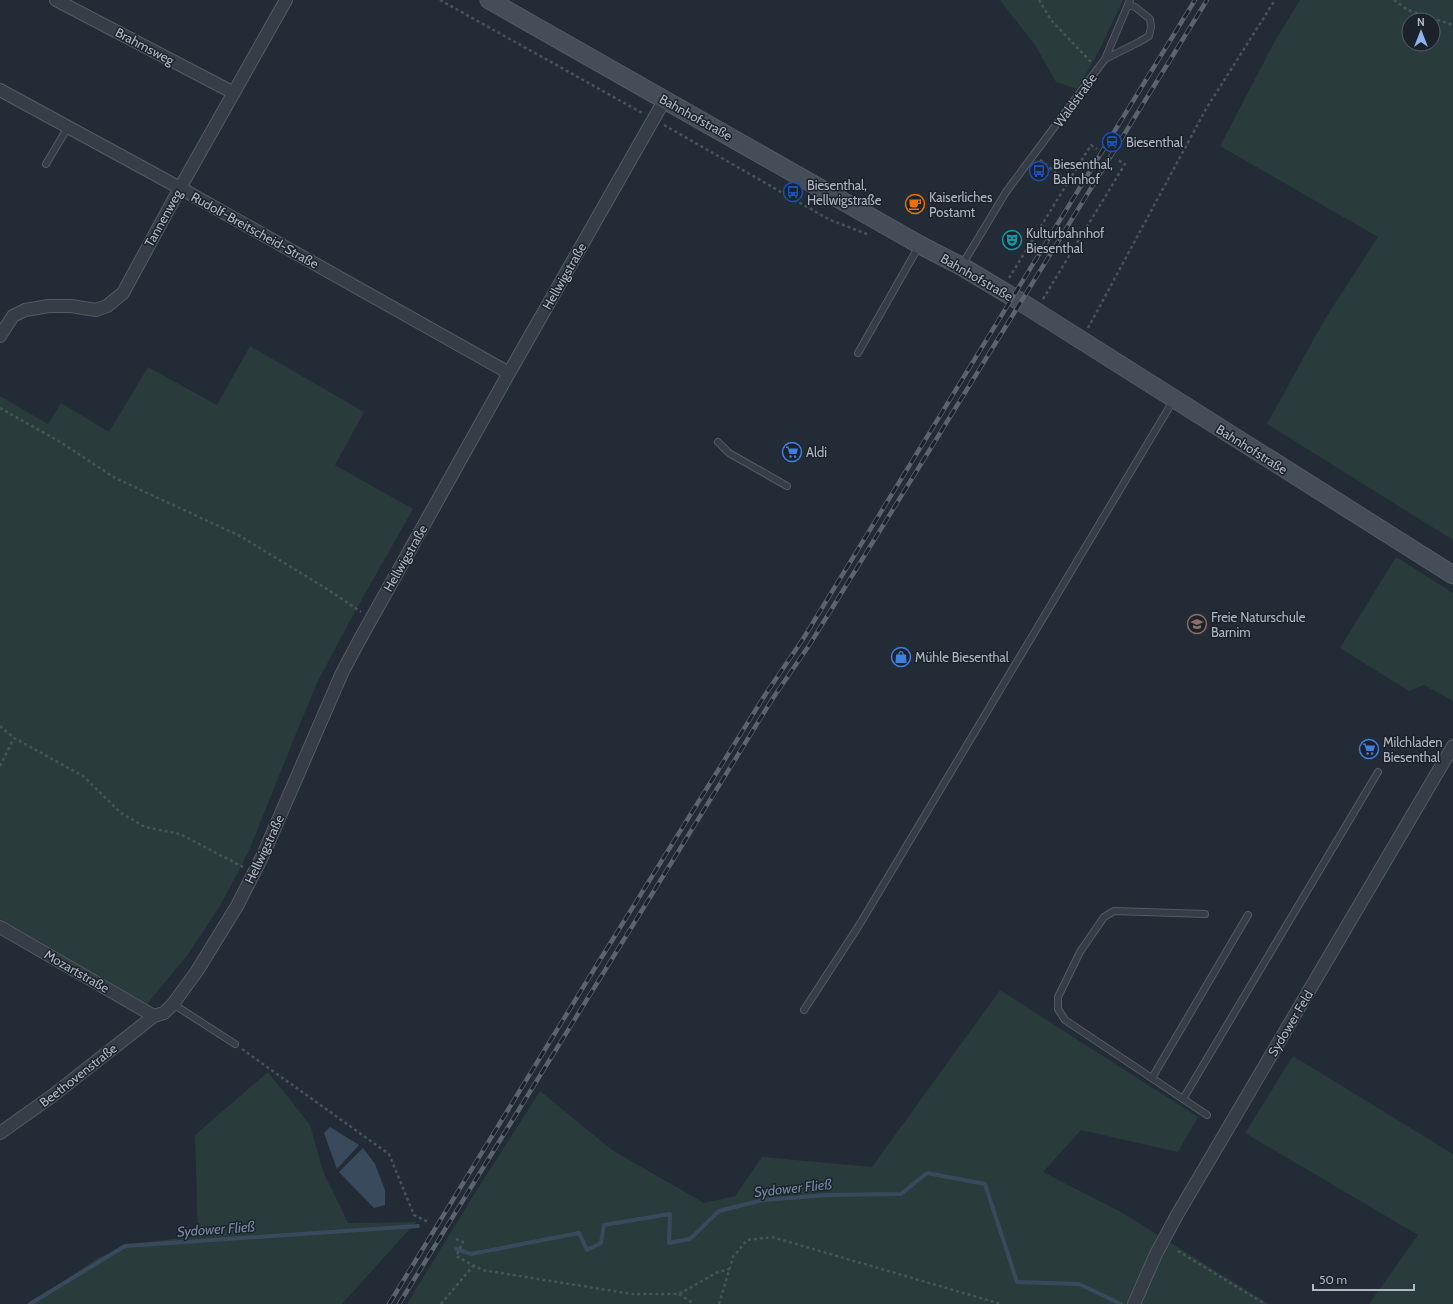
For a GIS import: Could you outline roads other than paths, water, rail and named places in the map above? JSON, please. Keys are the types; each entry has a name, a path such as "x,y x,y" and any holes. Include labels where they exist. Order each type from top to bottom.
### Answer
{"main road":[{"name":"Bahnhofstraße","path":"489,0 920,244 962,266 1036,311 1453,575"}],"street":[{"name":"Brahmsweg","path":"56,0 234,93"},
{"name":"Tannenweg","path":"0,336 13,316 25,310 48,306 71,306 96,310 107,306 123,293 180,188 286,0"},
{"name":"Rudolf-Breitscheid-Straße","path":"0,90 180,188 509,373"},
{"name":"Hellwigstraße","path":"154,1016 164,1013 174,1004 205,958 237,906 254,872 342,674 371,619 664,99"},
{"name":"Sydower Feld","path":"1135,1300 1156,1254 1177,1215 1453,746"},
{"name":"Mozartstraße","path":"0,927 154,1016"},
{"name":"Beethovenstraße","path":"0,1133 52,1096 154,1016"}],"lane":[{"name":"Waldstraße","path":"962,266 1006,192 1105,59 1129,2"},
{"path":"1105,59 1140,42 1148,36 1151,27 1150,19 1129,2"},
{"path":"46,164 68,127"},
{"path":"858,353 920,244"},
{"path":"804,1010 858,927 1174,399"},
{"path":"718,442 729,453 787,486"},
{"path":"1183,1099 1378,772"},
{"path":"1205,914 1114,911 1104,918 1080,952 1058,997 1058,1010 1065,1020 1207,1115"},
{"path":"1152,1078 1248,914"},
{"path":"174,1004 235,1044"}],"water":[{"path":"330,1127 359,1145 337,1169 324,1133"},
{"path":"363,1148 375,1164 385,1190 385,1205 374,1208 339,1172"}],"waterway":[{"name":"Sydower Fließ","path":"456,1249 471,1254 579,1233 587,1250 601,1243 604,1225 670,1214 669,1243 690,1239 719,1211 763,1200 828,1195 901,1194 927,1173 985,1184 1017,1282 1079,1284 1121,1304"},
{"name":"Sydower Fließ","path":"30,1304 125,1246 418,1226"}],"railway":[{"path":"389,1304 598,963 765,695 803,639 1195,0"},
{"path":"399,1304 773,698 810,644 1207,0"}],"place":[{"name":"Biesenthal","path":"1112,142"},
{"name":"Biesenthal, Bahnhof","path":"1039,171"},
{"name":"Biesenthal, Hellwigstraße","path":"793,192"},
{"name":"Kaiserliches Postamt","path":"915,204"},
{"name":"Kulturbahnhof Biesenthal","path":"1012,240"},
{"name":"Aldi","path":"792,452"},
{"name":"Freie Naturschule Barnim","path":"1197,624"},
{"name":"Mühle Biesenthal","path":"901,657"},
{"name":"Milchladen Biesenthal","path":"1369,749"}]}
